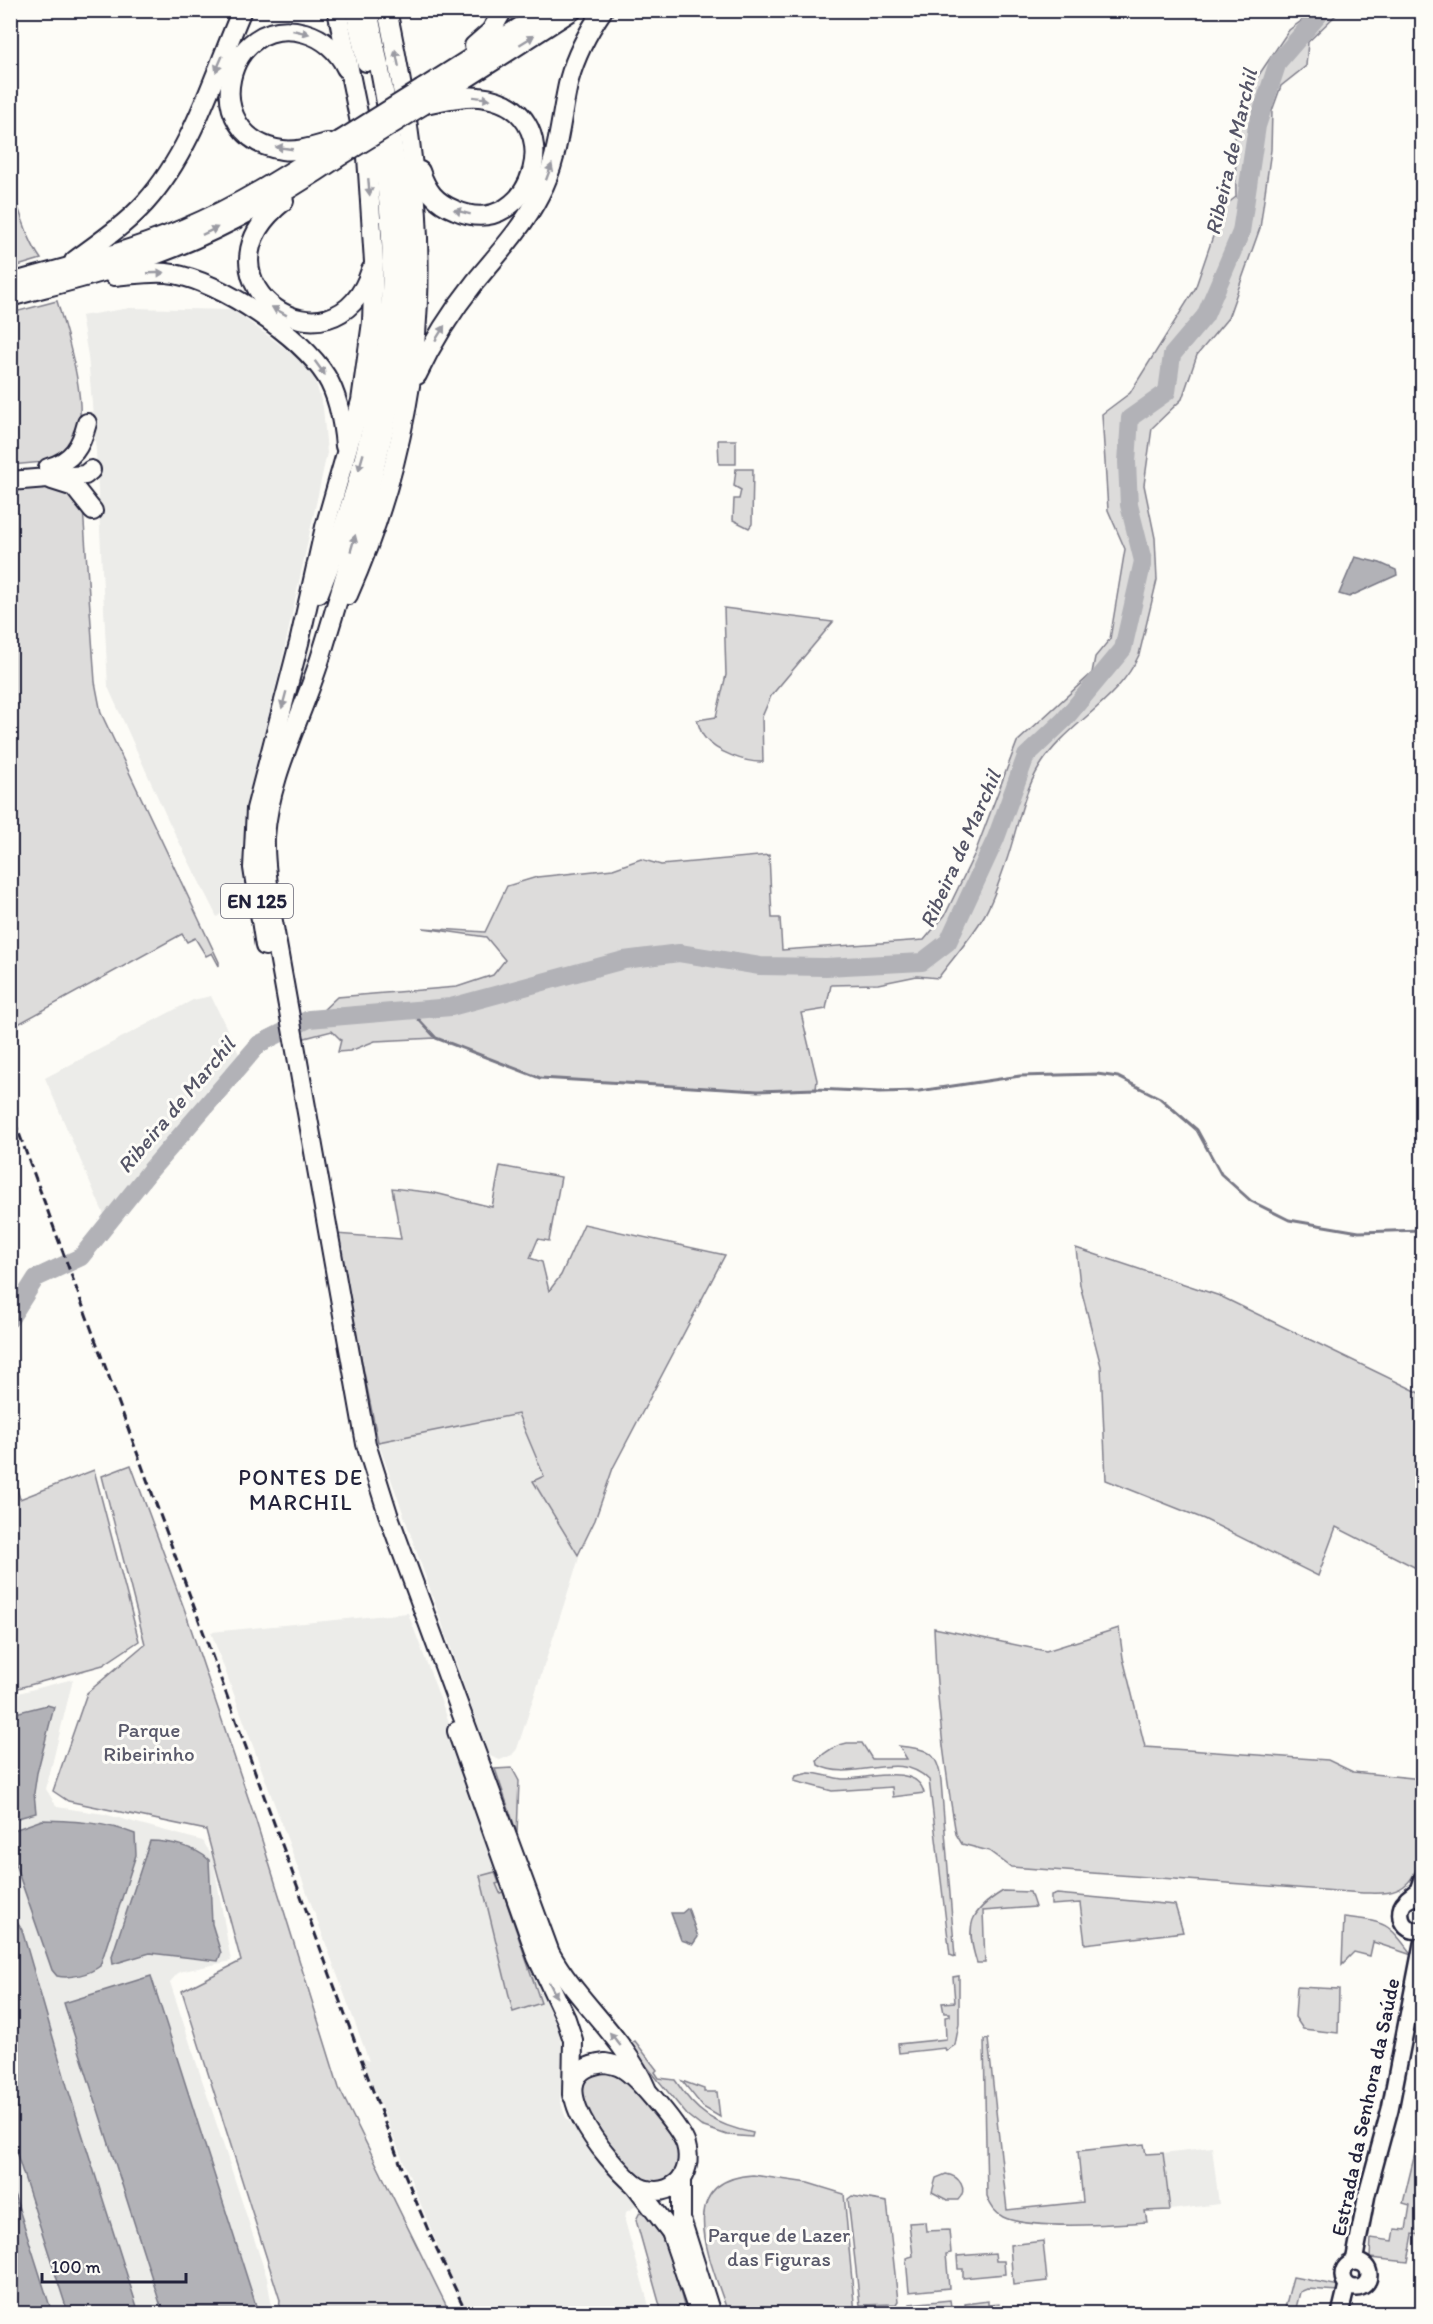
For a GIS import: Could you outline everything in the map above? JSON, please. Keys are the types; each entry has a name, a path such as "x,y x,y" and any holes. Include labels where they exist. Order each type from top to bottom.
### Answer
{"main road":[{"path":"70,276 145,203 165,177 182,149 242,10"},
{"path":"299,643 325,526 361,401 368,361 374,293 374,245 367,157 359,108 337,10"},
{"path":"299,643 336,550 374,420 383,371 391,291 389,228 382,149 355,10"},
{"path":"320,660 387,419 396,372 402,314 404,263 402,206 394,142 369,10"},
{"path":"423,97 491,31 503,10"},
{"path":"10,283 43,281 70,276 150,256 210,232 319,170 547,10"},
{"path":"70,276 113,254 186,228 257,192 341,140 423,97 573,10"},
{"path":"603,10 577,54 552,164 541,194 522,223 452,314 431,346 413,384 379,513 355,580 320,660 276,783 265,837 283,1016 355,1444 382,1529 443,1691 529,1934 573,2040 572,2095 578,2115 596,2141 662,2217 671,2232 699,2313"},
{"path":"389,16 410,131 420,228 420,272 413,384"},
{"path":"341,140 298,150 281,150 263,143 248,133 238,122 231,107 230,76 237,60 248,47 262,37 293,30 309,34 324,41 337,53 345,65 359,108"},
{"path":"410,131 425,185 438,202 464,214 482,215 499,211 516,201 529,182 535,162 535,149 530,128 516,110 502,102 476,96 423,97"},
{"path":"319,170 263,220 256,234 250,253 250,271 263,300 274,310 291,318 311,321 328,318 344,309 365,286 371,271 374,245"},
{"path":"70,276 170,273 196,279 222,290 298,344 314,360 327,378 337,401 346,451"},
{"path":"10,297 43,281"},
{"path":"10,481 48,474 60,465 78,450 87,423"},
{"path":"10,471 48,474 74,487 93,512"},
{"name":"EN 125","path":"283,1016 257,902 253,836 261,784 299,643"},
{"path":"288,1047 366,1444 388,1514 550,1953 564,1979 628,2055 646,2088 686,2144 687,2165 681,2180 681,2219 711,2313"},
{"path":"572,2095 574,2083 583,2070 605,2062 623,2068 646,2088"},
{"path":"640,2192 663,2191 681,2180"}],"street":[{"path":"1417,1961 1400,1911 1415,1898 1422,1879"},
{"path":"1405,1927 1416,1931 1422,1930"},
{"name":"Estrada da Senhora da Saúde","path":"1354,2262 1367,2194 1390,2109 1422,1944"},
{"path":"1340,2313 1347,2285 1343,2274 1354,2262 1365,2267 1368,2279 1358,2287 1347,2285"}],"shaded area":[{"path":"130,308 233,310 302,361 313,373 323,407 327,453 281,665 250,790 242,850 245,892 217,917 168,820 108,687 96,452 88,356 81,316"},
{"path":"1355,557 1380,563 1396,570 1397,575 1349,597 1339,594"},
{"path":"211,996 239,1054 105,1217 45,1078 193,1000"},
{"path":"518,1414 544,1477 534,1481 579,1558 517,1749 512,1755 500,1760 490,1756 487,1751 378,1442"},
{"path":"408,1613 560,2018 557,2025 564,2056 560,2099 565,2116 621,2187 641,2203 626,2212 625,2221 651,2313 465,2313 361,2057 369,2061 211,1632"},
{"path":"73,1679 46,1789 57,1807 104,1814 203,1841 213,1858 231,1961 179,1972 170,1982 267,2278 273,2313 11,2314 11,1695"},
{"path":"47,1705 54,1707 37,1773 34,1793 36,1813 11,1820 11,1714"},
{"path":"42,1820 101,1825 135,1834 136,1855 100,1966 80,1975 57,1976 52,1970 11,1852 11,1831"},
{"path":"150,1841 182,1846 204,1855 209,1860 212,1924 221,1953 218,1961 150,1953 113,1964 112,1956"},
{"path":"688,1908 698,1937 693,1944 681,1940 671,1913 682,1913"},
{"path":"11,1916 22,1930 67,2086 139,2313 68,2313 11,2136"},
{"path":"151,1976 258,2312 163,2313 64,2003"},
{"path":"1212,2147 1219,2204 1170,2210 1163,2153"},
{"path":"11,2184 52,2313 11,2313"}],"green space":[{"path":"1315,11 1340,11 1308,42 1306,66 1281,86 1272,111 1271,150 1260,228 1228,318 1197,355 1182,399 1152,428 1144,485 1155,538 1157,580 1139,655 1130,672 1118,686 1063,738 1040,766 1028,790 1009,853 990,904 973,932 938,978 917,976 878,984 831,985 826,1009 801,1013 817,1080 816,1089 758,1091 540,1078 436,1038 375,1041 350,1051 338,1052 341,1040 332,1031 301,1039 299,1017 322,1011 337,997 457,987 493,975 505,960 486,937 423,928 485,932 507,886 537,877 613,869 641,859 661,865 769,855 772,918 780,918 782,950 924,940 945,915 975,853 1017,742 1092,673 1095,657 1110,639 1125,549 1108,510 1102,414 1130,393 1195,289 1223,207 1236,197 1235,132 1246,89 1250,88 1289,30"},
{"path":"10,187 41,259 11,268"},
{"path":"57,301 76,371 80,411 79,428 74,441 55,461 11,465 11,313"},
{"path":"718,440 736,440 736,464 719,464"},
{"path":"736,469 753,469 752,524 749,528 733,520 734,499 739,499 741,490 734,486"},
{"path":"50,484 74,495 83,508 95,682 101,713 219,966 212,953 206,956 195,938 187,942 182,934 11,1028 11,487"},
{"path":"724,608 833,622 771,696 762,717 763,762 740,759 716,748 704,736 697,720 716,717 726,675"},
{"path":"500,1166 561,1177 549,1241 538,1239 530,1258 542,1262 549,1291 561,1275 584,1224 725,1255 613,1468 595,1520 578,1555 533,1481 544,1476 518,1414 378,1442 336,1234 401,1239 392,1188 435,1193 492,1207"},
{"path":"1076,1248 1220,1296 1422,1394 1422,1571 1336,1527 1318,1576 1204,1519 1106,1480 1101,1366 1080,1285"},
{"name":"Parque Ribeirinho","path":"131,1465 185,1611 256,1821 339,2088 450,2313 279,2313 280,2300 182,1991 241,1961 206,1830 68,1801 53,1791 87,1693 145,1644 102,1476"},
{"path":"10,1466 20,1499 94,1470 139,1641 103,1665 11,1690"},
{"path":"934,1628 1046,1651 1119,1628 1123,1658 1145,1747 1328,1760 1353,1772 1422,1779 1423,1836 1418,1865 1412,1877 1404,1886 1394,1891 1363,1893 1011,1867 989,1851 962,1844 956,1834 944,1757"},
{"path":"847,1743 862,1743 872,1759 907,1759 899,1746 924,1750 937,1763 941,1781 955,1957 950,1955 929,1780 917,1771 904,1767 890,1766 845,1771 831,1770 818,1765 817,1760 824,1754"},
{"path":"512,1768 519,1781 517,1833 495,1769"},
{"path":"809,1773 842,1779 901,1775 919,1784 924,1793 893,1797 892,1787 832,1791 794,1781 796,1776"},
{"path":"495,1872 499,1883 496,1884 500,1893 503,1892 541,2003 513,2012 480,1876"},
{"path":"1003,1891 1030,1892 1035,1907 983,1911 985,1963 977,1963 971,1939 973,1921 983,1906"},
{"path":"1057,1894 1175,1905 1183,1932 1085,1944 1080,1903 1051,1905 1051,1896"},
{"path":"1344,1917 1384,1925 1397,1935 1412,1955 1373,1942 1370,1956 1354,1952 1342,1964"},
{"path":"959,1976 959,2024 955,2045 946,2051 945,2048 899,2053 898,2044 946,2039 945,2017 950,2016 950,2013 944,2013 942,2003 955,2002 953,1977"},
{"path":"1297,1987 1339,1989 1338,2033 1303,2029 1295,2017"},
{"path":"988,2039 1007,2210 1083,2202 1078,2151 1144,2144 1146,2154 1163,2153 1170,2210 1145,2211 1147,2222 1094,2225 1032,2224 1015,2221 998,2213 991,2206 987,2196 984,2040"},
{"path":"635,2041 657,2070 655,2072 659,2078 675,2080 691,2101 708,2116 728,2126 753,2133 752,2137 727,2135 701,2126 687,2115 629,2045"},
{"path":"604,2069 624,2078 680,2150 678,2171 660,2185 636,2178 584,2113 579,2090 586,2077"},
{"path":"682,2081 704,2089 704,2092 717,2092 720,2117 703,2107"},
{"path":"1422,2124 1422,2235 1413,2234 1408,2262 1370,2258 1371,2238 1393,2241 1395,2229 1406,2230 1410,2205 1403,2203"},
{"path":"946,2174 955,2177 961,2184 963,2192 958,2200 947,2200 932,2192 936,2178"},
{"name":"Parque de Lazer das Figuras","path":"753,2175 808,2183 844,2194 855,2313 728,2313 707,2250 704,2228 705,2208 712,2192 727,2180"},
{"path":"852,2196 887,2202 898,2301 896,2304 860,2305 848,2199"},
{"path":"640,2212 648,2216 663,2240 686,2313 662,2313 636,2220"},
{"path":"925,2222 926,2231 949,2230 951,2253 946,2254 949,2288 909,2292 906,2258 913,2256 909,2223"},
{"path":"1043,2241 1047,2281 1013,2285 1010,2245"},
{"path":"995,2253 996,2261 1004,2261 1005,2274 963,2278 963,2269 958,2269 957,2256"},
{"path":"1293,2277 1340,2286 1339,2291 1307,2289 1300,2292 1296,2308 1285,2308"},
{"path":"950,2300 952,2313 911,2313 910,2304"},
{"path":"988,2301 988,2305 999,2304 1000,2313 966,2313 965,2304"}],"waterway":[{"name":"Ribeira de Marchil","path":"10,1319 36,1278 81,1257 149,1172 259,1044 309,1019 451,1007 624,960 679,953 760,966 826,967 922,962 948,942 996,838 1026,756 1064,720 1123,649 1143,561 1129,505 1127,462 1130,418 1167,392 1172,355 1205,316 1241,232 1257,126 1278,62 1323,10"},
{"path":"410,1010 436,1038 540,1078 758,1091 816,1089 880,1092 919,1091 1020,1076 1097,1074 1118,1077 1160,1098 1197,1130 1221,1174 1251,1201 1289,1220 1359,1232 1422,1230"}],"railway":[{"path":"10,1109 396,2153 467,2314"}],"district":[{"name":"PONTES DE MARCHIL","path":"301,1490"}]}
